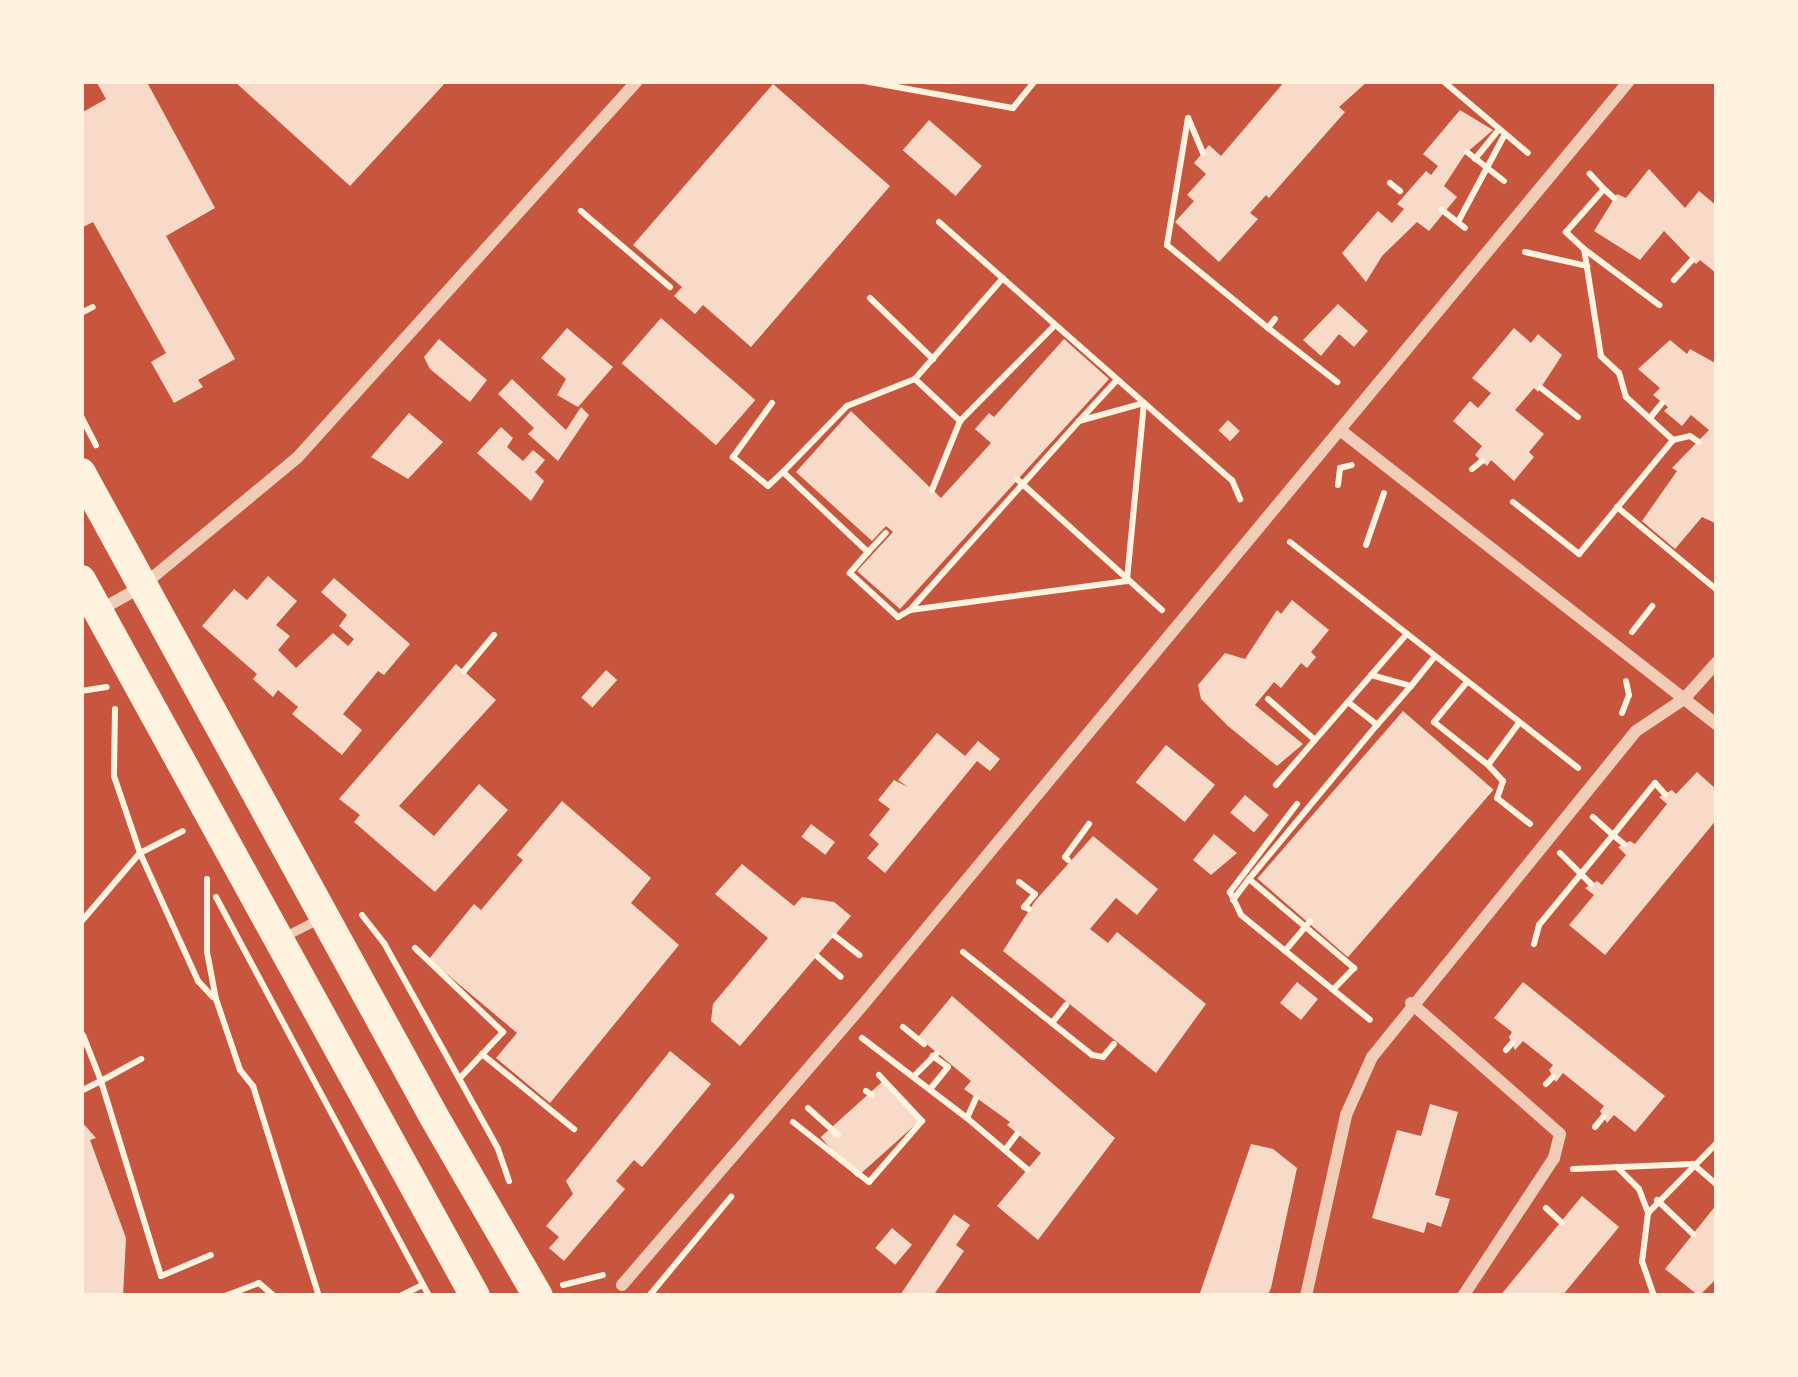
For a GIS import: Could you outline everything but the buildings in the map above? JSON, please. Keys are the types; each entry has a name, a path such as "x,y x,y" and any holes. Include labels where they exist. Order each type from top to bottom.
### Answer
{"main road":[{"path":"81,473 326,916 552,1290"},
{"path":"81,580 475,1296"}],"street":[{"path":"100,610 141,587 296,458 637,81"},
{"path":"622,1285 844,1027 1629,81"},
{"path":"1340,430 1717,724"},
{"path":"1306,1296 1353,1094 1372,1057 1411,1003 1636,731 1684,698 1717,662"},
{"path":"1411,1003 1550,1120 1560,1134 1545,1170 1463,1296"}],"lane":[{"path":"280,938 326,916"}],"path":[{"path":"869,83 1013,107 1035,81"},
{"path":"1442,81 1528,153"},
{"path":"1203,153 1188,118 1168,245 1337,382"},
{"path":"1475,159 1502,131"},
{"path":"1442,210 1462,225 1502,131"},
{"path":"1467,152 1504,182"},
{"path":"1590,174 1614,198"},
{"path":"1390,183 1400,191"},
{"path":"1604,189 1566,232 1659,305"},
{"path":"581,211 670,287"},
{"path":"939,222 1232,480 1240,499"},
{"path":"1584,249 1601,356 1619,373 1626,397 1673,440"},
{"path":"1525,252 1587,266"},
{"path":"1674,280 1692,260"},
{"path":"772,403 733,458 768,486 847,406 915,379 1004,278"},
{"path":"870,298 933,359"},
{"path":"81,313 93,307"},
{"path":"1268,328 1275,319"},
{"path":"932,490 960,421 1055,325"},
{"path":"915,379 960,421"},
{"path":"886,533 850,573 898,617 910,610 1020,482 1117,380"},
{"path":"1541,388 1578,417"},
{"path":"1079,422 1144,403"},
{"path":"1127,581 1144,403"},
{"path":"1650,418 1662,403"},
{"path":"1513,502 1579,554 1673,440 1690,436 1699,442"},
{"path":"1472,469 1481,461"},
{"path":"1338,485 1340,468 1359,467"},
{"path":"783,472 868,552"},
{"path":"1020,482 1165,612"},
{"path":"1366,544 1385,490"},
{"path":"1617,507 1717,590"},
{"path":"1290,542 1578,768"},
{"path":"910,610 1127,581"},
{"path":"1276,785 1407,634"},
{"path":"464,671 494,635"},
{"path":"1233,900 1435,656"},
{"path":"1371,675 1411,686"},
{"path":"1467,682 1434,722 1503,781 1496,798 1530,824"},
{"path":"81,691 108,686"},
{"path":"1268,699 1315,740"},
{"path":"126,720 116,701 111,747 114,776 140,853 198,981 216,999"},
{"path":"1348,702 1377,725"},
{"path":"1488,766 1519,723"},
{"path":"1534,944 1539,925 1655,783 1665,794"},
{"path":"1577,802 1624,844"},
{"path":"1298,804 1235,880 1233,900 1241,915 1370,1020"},
{"path":"173,813 191,847"},
{"path":"1068,860 1065,856 1089,824"},
{"path":"81,922 140,853 183,831"},
{"path":"1546,840 1592,884"},
{"path":"199,863 429,1296"},
{"path":"207,879 207,952 216,999 240,1070 253,1086 319,1296"},
{"path":"1249,879 1354,968 1334,990"},
{"path":"1019,882 1035,894 1024,907 1029,909"},
{"path":"1286,951 1307,924"},
{"path":"835,936 859,955"},
{"path":"416,948 506,1029 459,1078"},
{"path":"963,952 1092,1055 1103,1057 1114,1044"},
{"path":"818,957 841,977"},
{"path":"1052,1023 1066,1005"},
{"path":"844,1027 915,1075 1028,1170"},
{"path":"903,1027 923,1044"},
{"path":"83,1036 161,1276 211,1255"},
{"path":"482,1054 574,1129"},
{"path":"915,1075 935,1054 948,1067 931,1088"},
{"path":"81,1091 141,1059"},
{"path":"780,1138 795,1120 869,1182 922,1121 879,1075"},
{"path":"967,1118 976,1099"},
{"path":"808,1108 838,1135"},
{"path":"1595,1127 1604,1118"},
{"path":"1005,1150 1017,1134"},
{"path":"1648,1213 1717,1143"},
{"path":"1545,1170 1694,1165 1717,1185"},
{"path":"1617,1167 1639,1189 1648,1213 1642,1262 1654,1296"},
{"path":"649,1296 735,1192"},
{"path":"1657,1200 1693,1234"},
{"path":"552,1290 595,1277"},
{"path":"225,1296 259,1283 274,1296"},
{"path":"400,1296 423,1285"}]}
